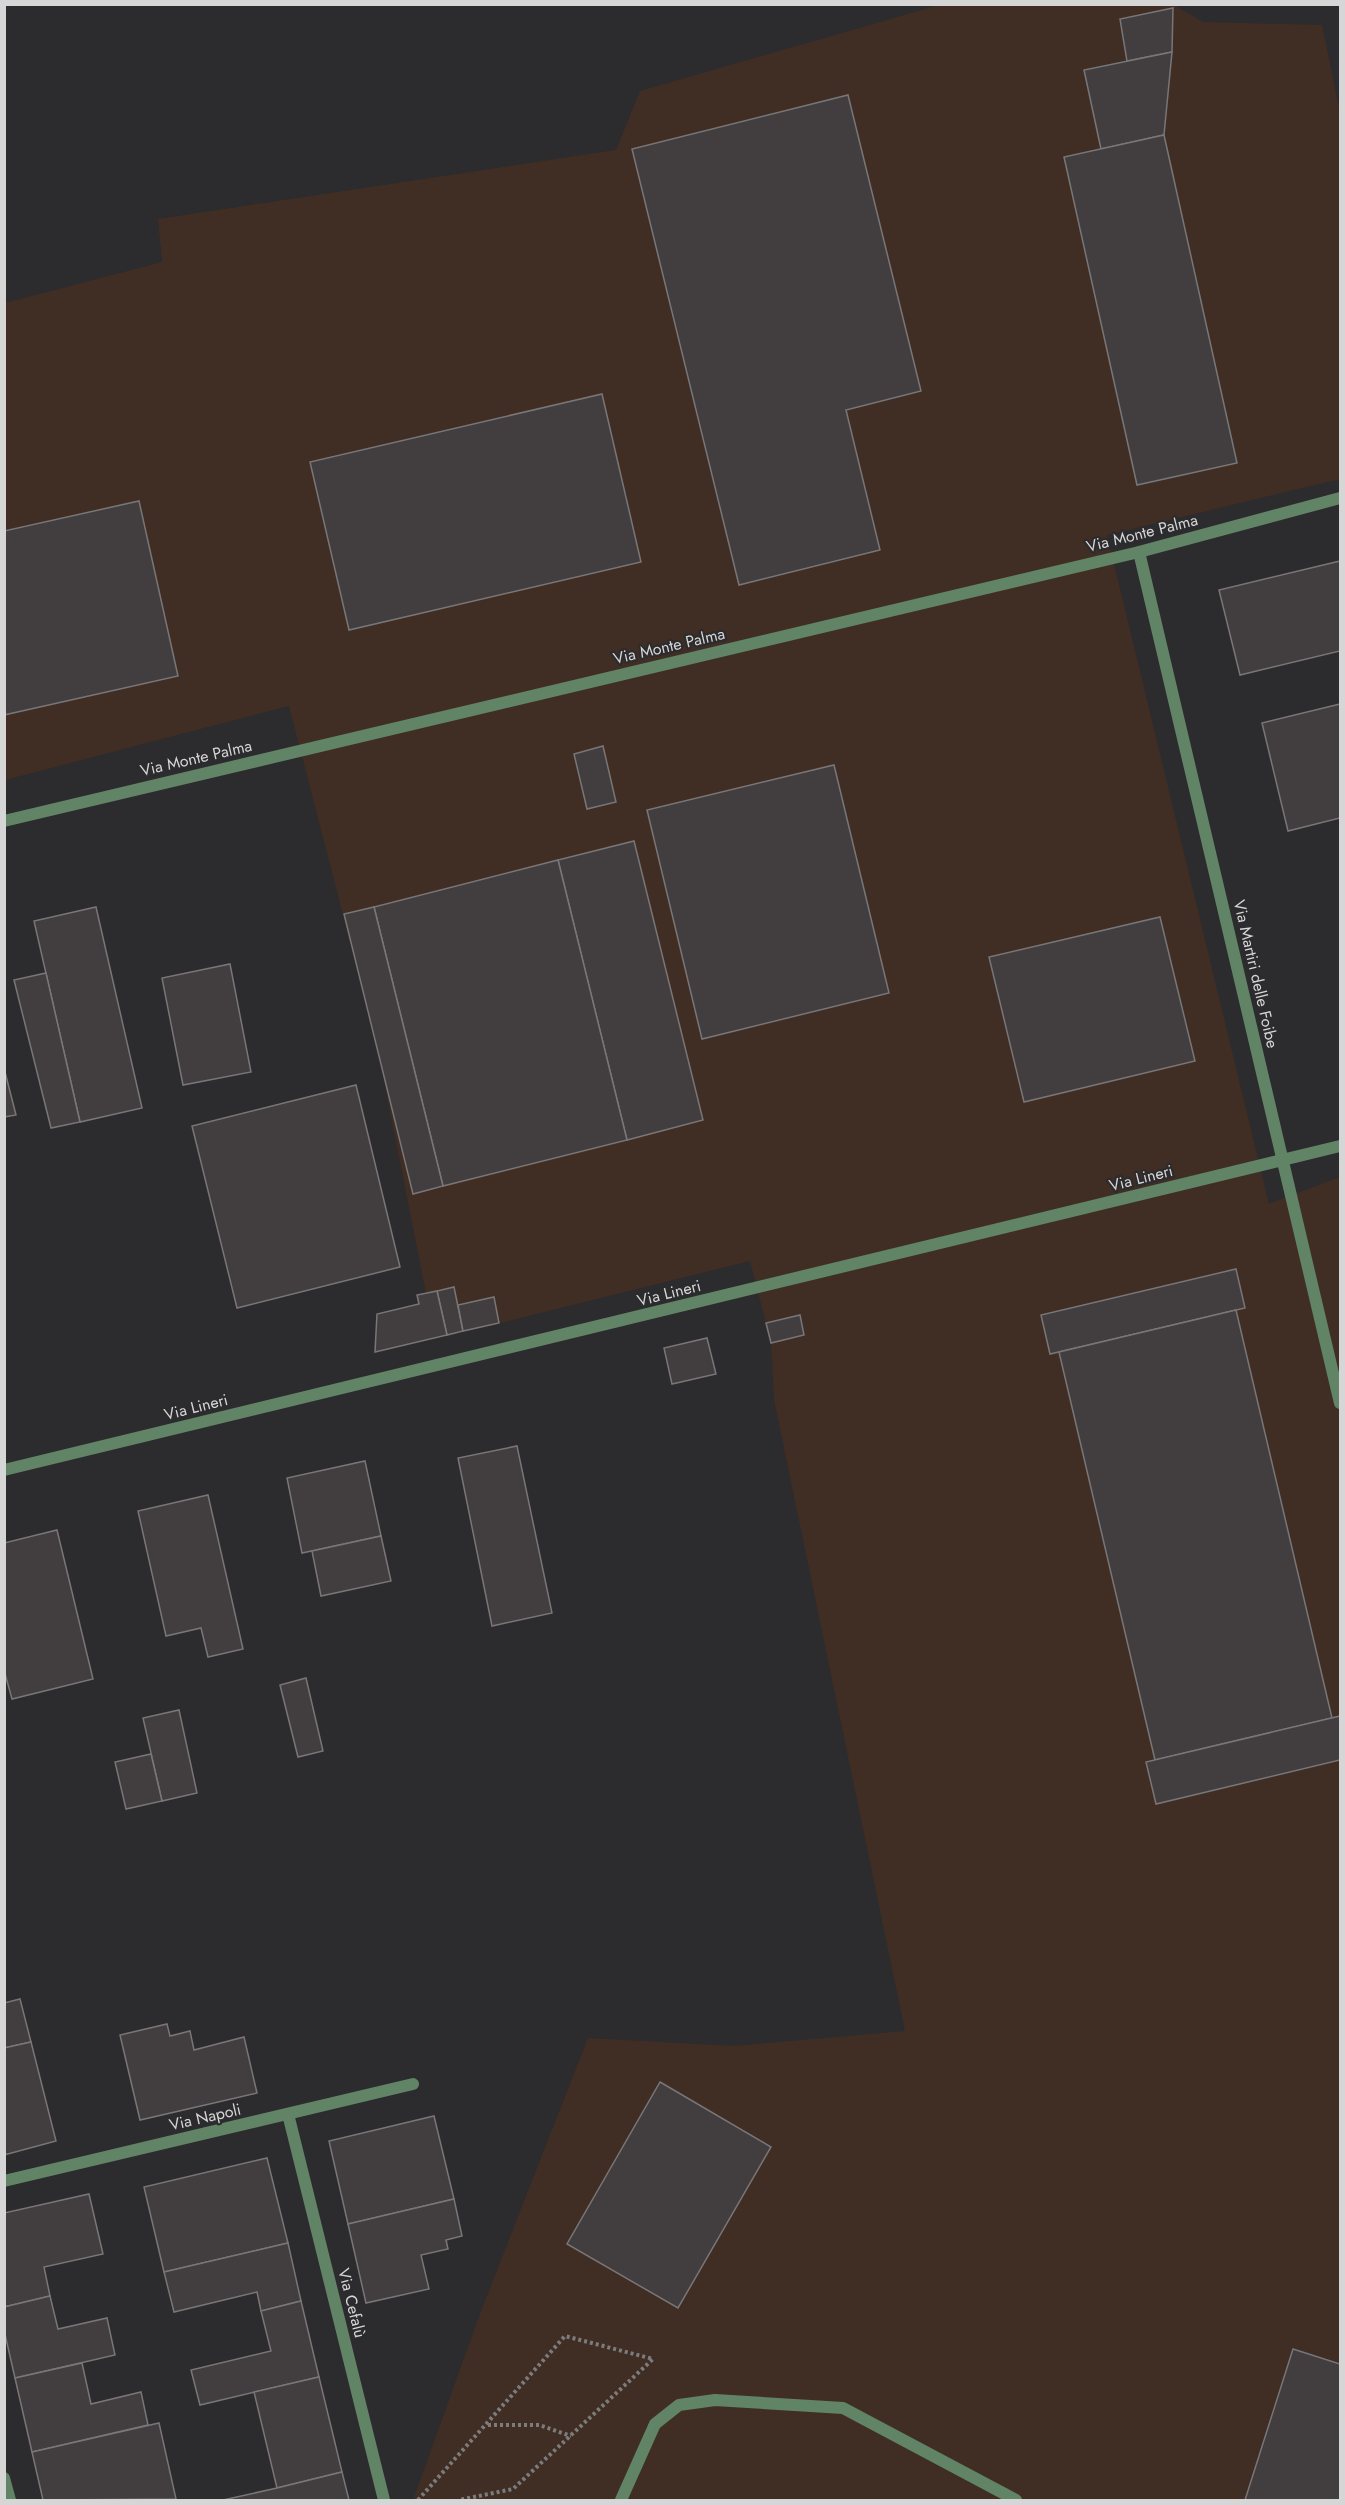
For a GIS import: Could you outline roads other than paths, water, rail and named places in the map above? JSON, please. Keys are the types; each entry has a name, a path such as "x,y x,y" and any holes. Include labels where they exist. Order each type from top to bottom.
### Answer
{"street":[{"name":"Via Monte Palma","path":"4,820 1140,552 1341,498"},
{"name":"Via Martiri delle Foibe","path":"1140,552 1341,1403"},
{"name":"Via Lineri","path":"4,1470 1341,1146"},
{"name":"Via Napoli","path":"4,2181 413,2084"},
{"name":"Via Cefalù","path":"288,2114 384,2500"},
{"path":"621,2500 655,2424 679,2406 716,2400 843,2408 1016,2500"},
{"path":"4,2478 10,2500"}]}
